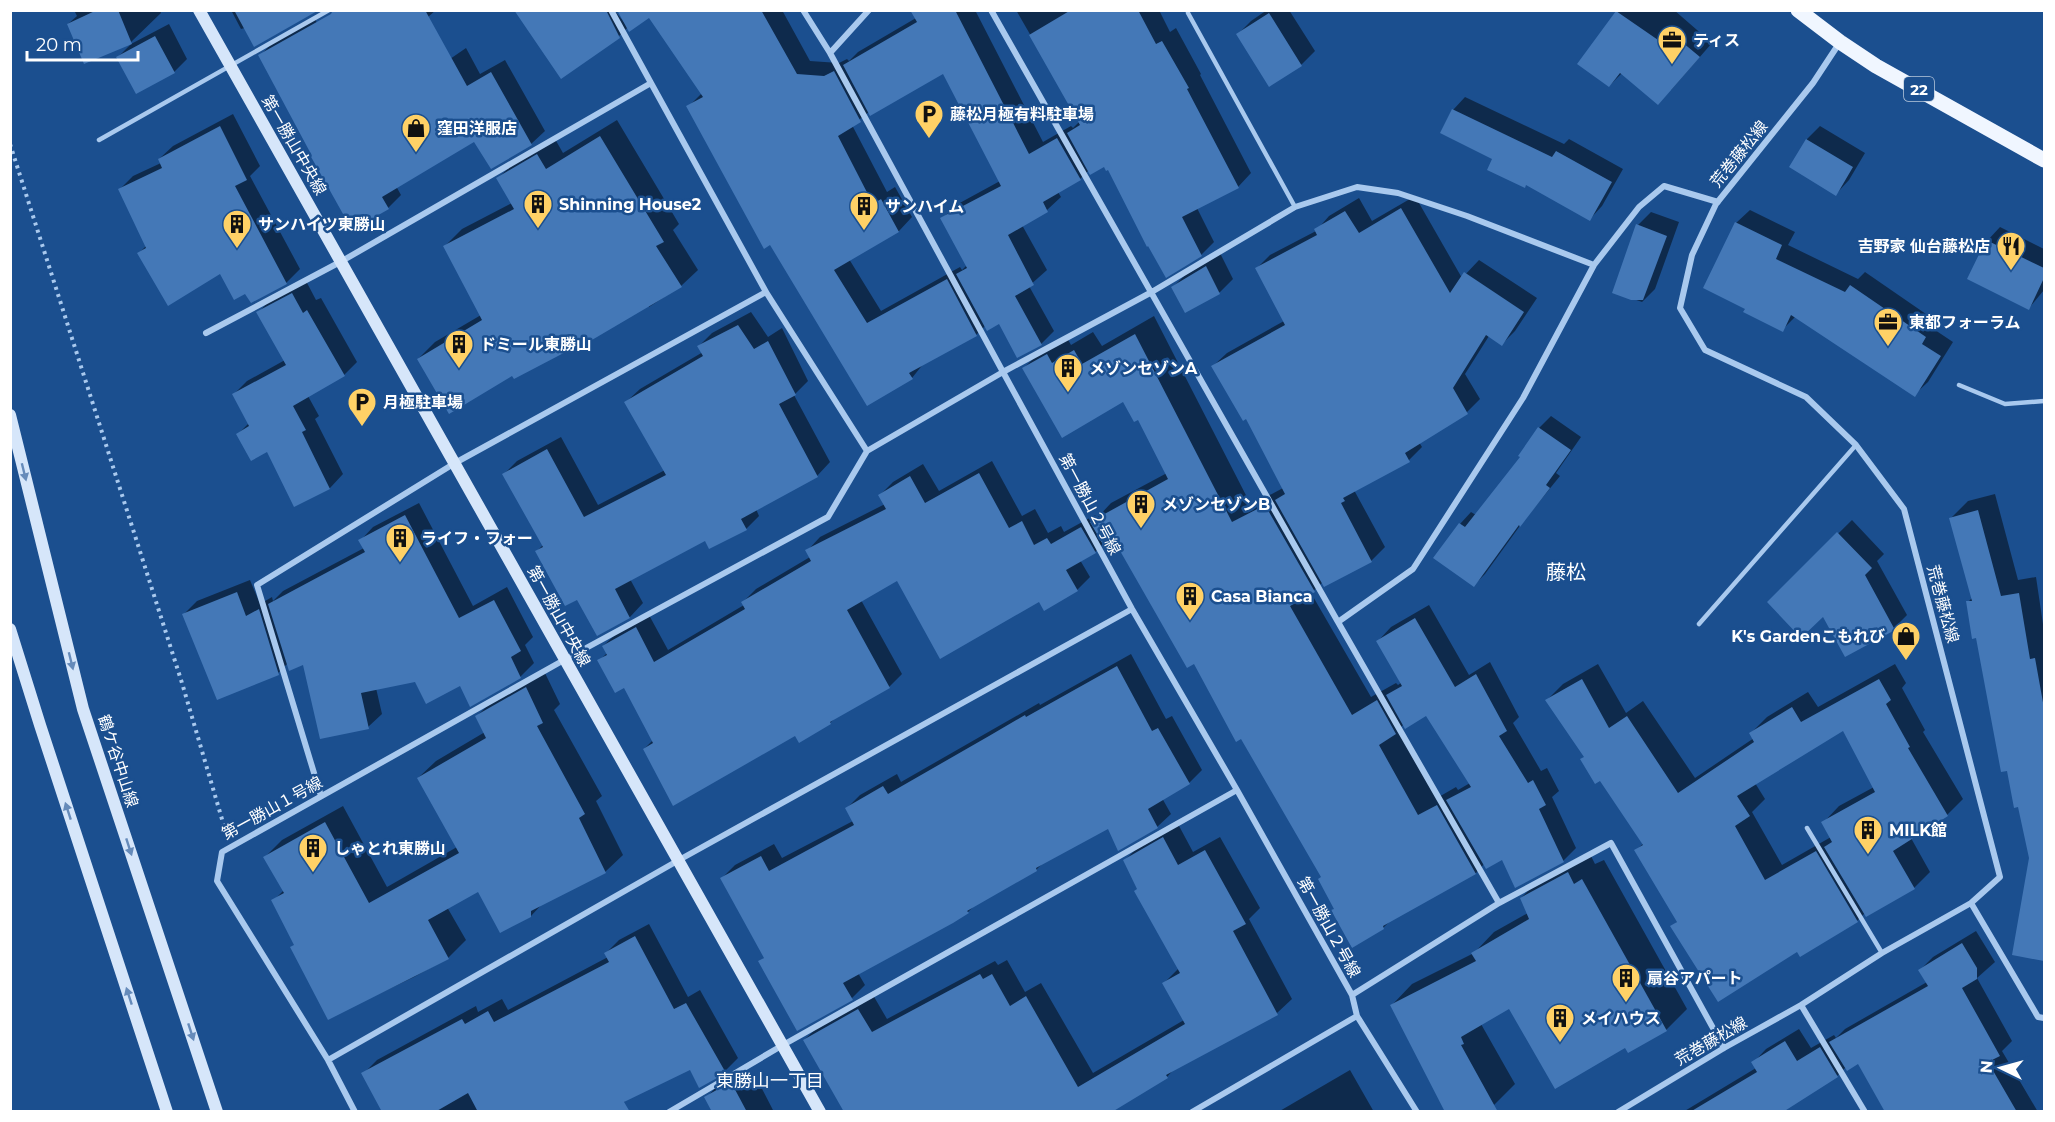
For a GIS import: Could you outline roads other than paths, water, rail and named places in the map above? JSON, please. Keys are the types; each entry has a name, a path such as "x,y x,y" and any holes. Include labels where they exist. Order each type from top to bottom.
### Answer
{"main road":[{"name":"22","path":"1798,10 1876,66 2044,160"}],"street":[{"name":"第一勝山中央線","path":"199,10 820,1112"},
{"path":"611,10 766,292 867,451"},
{"name":"第一勝山２号線","path":"803,10 830,53 1132,609 1352,995 1357,1016 1417,1112"},
{"path":"830,53 869,10"},
{"path":"991,10 1499,903"},
{"name":"荒巻藤松線","path":"1618,1112 1801,1005 1882,953 1971,903 2000,877 1904,509 1856,445 1806,397 1705,351 1680,308 1692,255 1718,202 1813,83 1840,42"},
{"path":"207,333 342,261 651,83"},
{"path":"1338,622 1413,569 1523,398 1594,265 1639,207 1664,186 1718,202"},
{"path":"564,660 828,517 867,451 1003,372 1150,293 1295,207 1357,187 1398,193 1467,216 1594,265"},
{"path":"321,796 257,585 455,463 766,292"},
{"name":"鶴ケ谷中山線","path":"10,415 83,709 217,1112"},
{"path":"328,1060 679,860 1132,609"},
{"path":"10,628 167,1112"},
{"name":"第一勝山１号線","path":"355,1112 328,1060 216,880 222,852 564,660"},
{"path":"669,1112 783,1045 1237,790"},
{"path":"1352,995 1499,903 1611,843 1725,1048"},
{"path":"1971,903 2038,1017 2044,1018"},
{"path":"1801,1005 1865,1112"},
{"path":"1192,1112 1357,1016"}],"lane":[{"path":"99,140 329,10"},
{"path":"1188,13 1295,207"},
{"path":"1959,385 2005,404 2044,401"},
{"path":"1699,624 1856,445"},
{"path":"1807,828 1882,953"}],"place":[{"name":"ティス","path":"1672,66"},
{"name":"藤松月極有料駐車場","path":"929,140"},
{"name":"窪田洋服店","path":"416,154"},
{"name":"Shinning House2","path":"538,230"},
{"name":"サンハイム","path":"864,232"},
{"name":"サンハイツ東勝山","path":"237,250"},
{"name":"吉野家 仙台藤松店","path":"2011,272"},
{"name":"東都フォーラム","path":"1888,348"},
{"name":"ドミール東勝山","path":"459,370"},
{"name":"メゾンセゾンA","path":"1068,394"},
{"name":"月極駐車場","path":"362,428"},
{"name":"メゾンセゾンB","path":"1141,530"},
{"name":"ライフ・フォー","path":"400,564"},
{"name":"Casa Bianca","path":"1190,622"},
{"name":"K's Gardenこもれび","path":"1906,662"},
{"name":"MILK館","path":"1868,856"},
{"name":"しゃとれ東勝山","path":"313,874"},
{"name":"扇谷アパート","path":"1626,1004"},
{"name":"メイハウス","path":"1560,1044"}],"district":[{"name":"藤松","path":"1566,572"},
{"name":"東勝山一丁目","path":"770,1081"}]}
